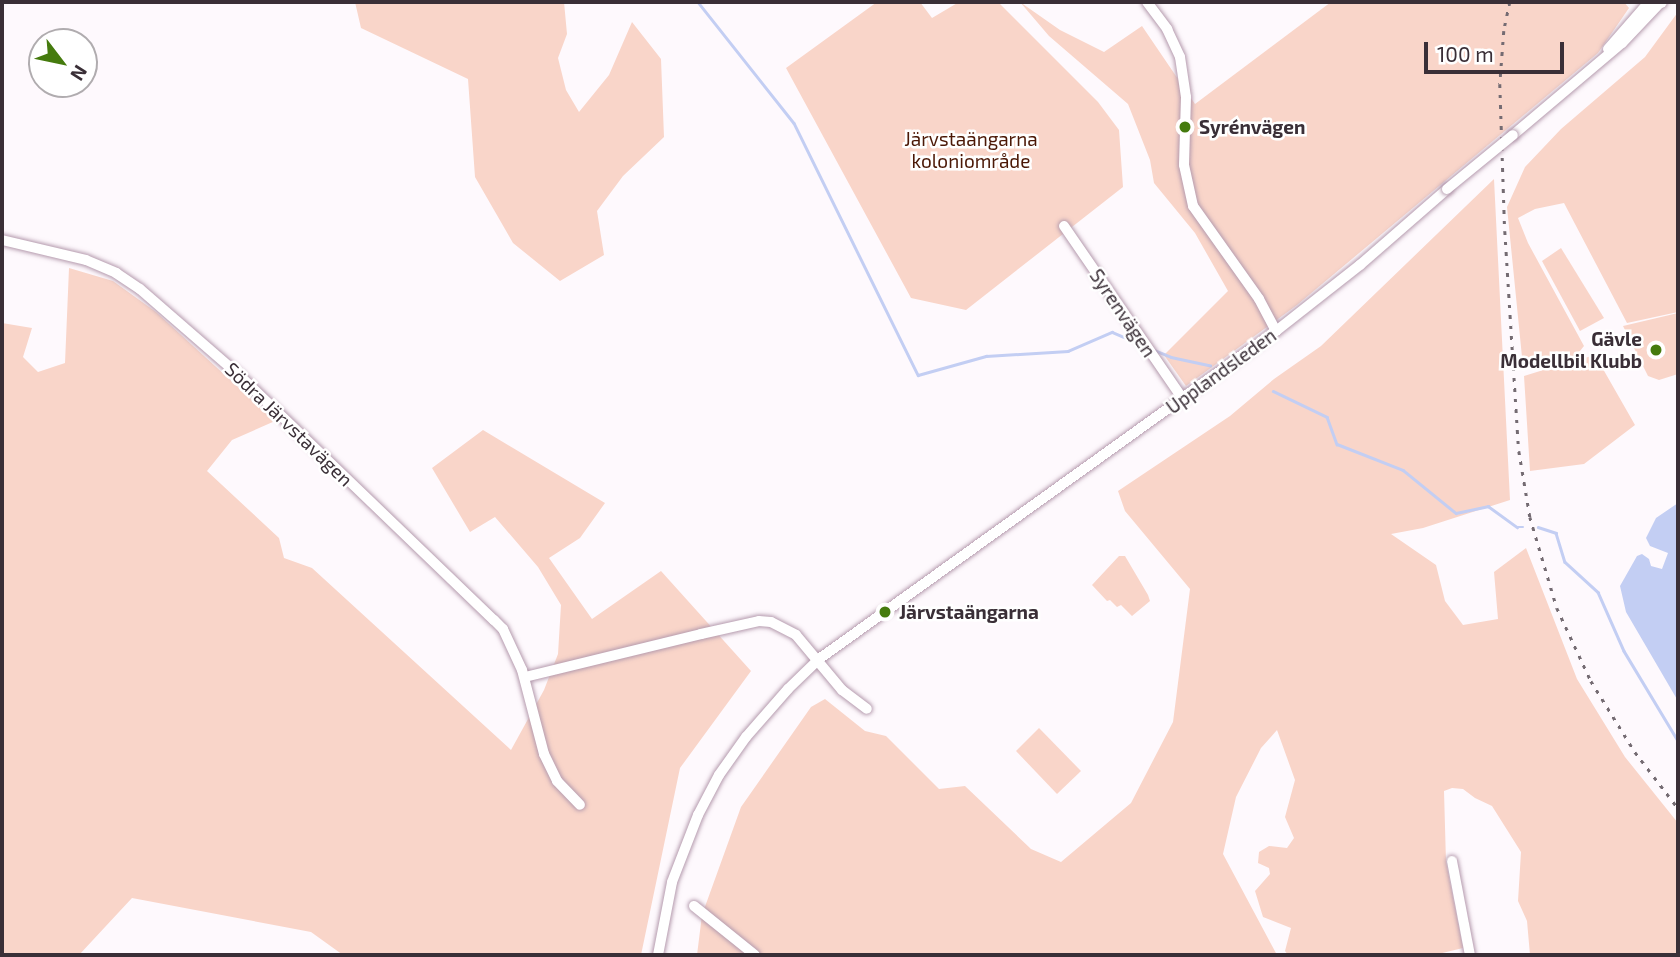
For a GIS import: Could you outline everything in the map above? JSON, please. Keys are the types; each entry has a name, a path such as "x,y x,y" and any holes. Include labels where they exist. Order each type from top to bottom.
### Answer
{"street":[{"path":"1147,2 1167,29 1180,57 1186,97 1184,165 1193,206 1259,299 1276,331"},
{"name":"Upplandsleden","path":"658,955 672,882 709,793 766,713 819,660 1276,331 1360,265 1622,43 1657,2"},
{"name":"Syrenvägen","path":"1064,226 1183,399"},
{"name":"Södra Järvstavägen","path":"2,240 117,273 158,304 239,375 494,620 508,639 525,677 544,754 557,780 580,805"},
{"path":"525,677 759,621 776,623 790,630 819,660 842,690 867,709"},
{"path":"1452,861 1470,955"},
{"path":"694,906 755,955"}],"green space":[{"path":"355,2 564,2 567,34 558,58 566,90 579,112 609,75 632,22 661,59 664,137 623,176 597,211 604,255 560,281 513,243 475,177 468,79 361,28"},
{"name":"Järvstaängarna koloniområde","path":"877,2 920,2 932,18 959,2 998,2 1098,102 1119,130 1123,187 966,310 911,298 786,68"},
{"path":"1020,2 1060,30 1104,52 1142,26 1195,104 1331,2 1624,2 1629,8 1598,53 1297,305 1186,386 1164,355 1228,291 1195,233 1154,183 1150,160 1128,104 1049,36"},
{"path":"1678,12 1678,312 1627,323 1564,203 1535,209 1518,218 1528,243 1584,346 1571,362 1595,355 1635,425 1584,464 1530,471 1524,376 1566,363 1547,367 1522,357 1507,207 1525,167 1561,129 1645,57"},
{"path":"1494,179 1510,500 1423,528 1391,534 1436,565 1445,601 1463,625 1498,619 1494,572 1526,548 1577,679 1625,757 1678,823 1678,955 1530,955 1527,921 1518,901 1521,852 1492,806 1463,789 1452,788 1444,791 1446,862 1463,948 1434,955 1288,955 1285,951 1291,928 1263,917 1255,891 1270,874 1269,868 1258,863 1259,852 1269,846 1287,848 1294,838 1285,817 1295,780 1277,730 1261,748 1236,797 1223,854 1277,955 697,955 702,915 741,807 811,707 825,699 865,731 886,736 939,789 965,786 1031,849 1061,862 1131,803 1173,722 1190,589 1125,511 1118,491 1230,416 1274,379 1321,346"},
{"path":"1561,248 1604,318 1580,331 1542,261"},
{"path":"69,268 113,281 156,312 275,421 232,440 207,471 279,538 284,558 312,568 511,750 544,690 558,654 561,605 538,567 495,517 470,532 432,468 483,430 605,503 580,538 549,558 592,619 661,571 751,671 680,768 641,955 343,955 311,932 132,898 79,955 2,955 2,323 32,328 23,357 38,372 65,363"},
{"name":"Gävle Modellbil Klubb","path":"1678,313 1678,374 1659,380 1648,376 1623,326"},
{"path":"1119,556 1125,556 1150,601 1132,616 1121,605 1117,607 1110,600 1107,601 1092,585"},
{"path":"1039,728 1081,771 1057,794 1016,751"}],"water":[{"path":"1678,503 1678,701 1626,612 1620,586 1637,556 1642,554 1649,559 1651,566 1662,569 1668,553 1650,546 1646,538 1656,518"}],"waterway":[{"path":"698,2 794,123 918,375 986,356 1068,351 1112,332 1142,345"},
{"path":"1154,350 1171,357 1210,365"},
{"path":"1273,391 1327,417 1337,444 1403,470 1456,513 1488,506 1517,527 1523,527"},
{"path":"1538,527 1556,533 1565,562 1598,592 1624,651 1678,741"}],"railway":[{"path":"1510,2 1504,31 1500,84 1505,231 1519,451 1530,517 1557,608 1591,681 1635,752 1678,808"}],"place":[{"name":"Syrénvägen","path":"1185,127"},
{"name":"Gävle Modellbil Klubb","path":"1656,350"},
{"name":"Järvstaängarna","path":"885,612"}]}
